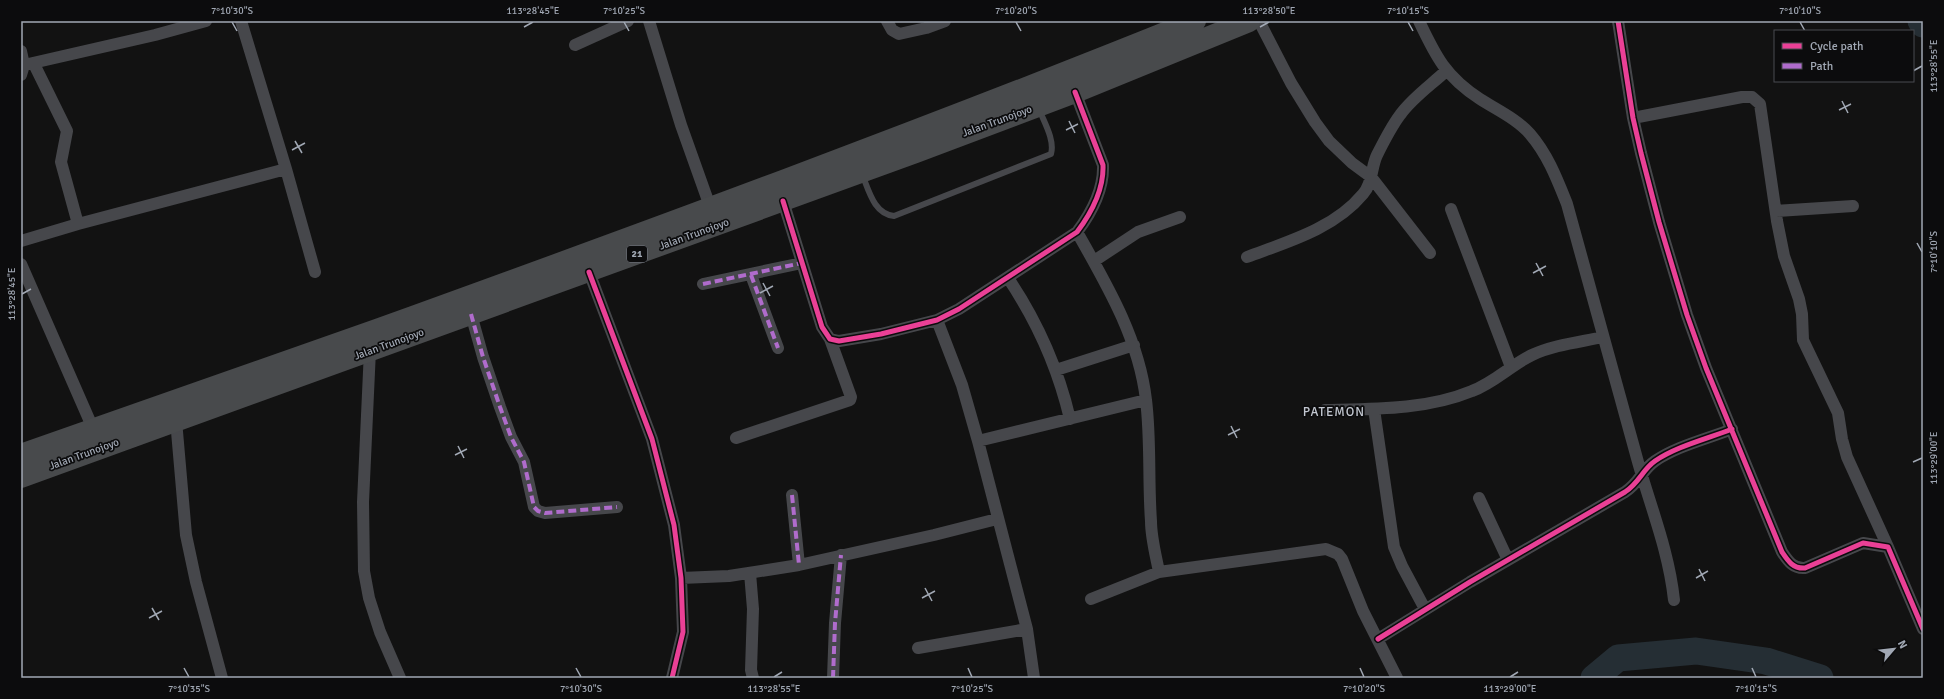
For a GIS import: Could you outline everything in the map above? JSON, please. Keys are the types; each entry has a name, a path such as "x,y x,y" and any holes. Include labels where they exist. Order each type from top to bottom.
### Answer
{"highway":[{"name":"Jalan Trunojoyo","path":"21,477 97,439 374,330 714,216 1034,96 1195,21"},
{"name":"Jalan Trunojoyo","path":"1034,96 1075,92 1249,21"},
{"name":"Jalan Trunojoyo","path":"21,455 176,420 589,272 714,216 783,201 857,163"}],"street":[{"path":"26,68 206,21"},
{"path":"241,21 286,169 315,272"},
{"path":"575,45 628,21"},
{"path":"649,21 681,125 714,216"},
{"path":"887,21 892,30 899,34 926,28 945,21"},
{"path":"1259,21 1291,84 1315,122 1330,141 1352,163 1371,177 1430,253"},
{"path":"1419,21 1446,71 1479,99 1511,118 1529,133 1551,164 1567,204 1603,337 1665,550 1670,571 1674,600"},
{"path":"1618,21 1633,118 1659,222 1687,315 1706,368 1782,552 1792,565 1805,568 1863,543 1888,546"},
{"path":"21,51 26,68 67,131 61,162 78,224"},
{"path":"1247,257 1309,233 1329,223 1348,209 1363,194 1368,186 1377,156 1401,114 1446,71"},
{"path":"830,338 839,341 881,334 937,320 959,309 1078,232 1088,217 1103,177 1103,165 1075,92"},
{"path":"1633,118 1742,97 1752,97 1760,104 1784,256 1799,299 1802,314 1803,340 1838,413 1842,439 1847,457 1888,546 1923,629"},
{"path":"21,241 78,224 286,169"},
{"path":"736,438 850,400 851,397 830,338 822,328 783,201"},
{"path":"1776,211 1853,206"},
{"path":"1451,209 1511,367"},
{"path":"1094,261 1138,232 1180,218"},
{"path":"1078,232 1119,311 1134,345 1141,369 1150,442 1151,523 1159,572"},
{"path":"703,284 802,263"},
{"path":"22,270 97,439"},
{"path":"589,272 652,439 674,525 681,578 682,632 672,678"},
{"path":"751,275 778,348"},
{"path":"1008,278 1035,323 1056,370 1070,419"},
{"path":"471,314 483,357 500,407 511,437 524,462 534,506 538,510 545,513 617,507"},
{"path":"937,320 962,385 978,440 997,519 1027,629 1034,678"},
{"path":"1325,410 1374,409 1421,405 1472,392 1484,386 1511,367 1540,352 1603,337"},
{"path":"1056,370 1134,345"},
{"path":"370,350 363,502 364,571 369,598 380,632 400,678"},
{"path":"978,440 1146,400"},
{"path":"1374,409 1394,547 1402,566 1425,609"},
{"path":"176,420 186,535 196,582 222,678"},
{"path":"1378,639 1425,609 1625,492 1639,481 1642,474 1654,462 1667,455 1732,429"},
{"path":"792,495 799,564"},
{"path":"1479,498 1508,560"},
{"path":"681,578 750,574 934,536 997,519"},
{"path":"1091,599 1159,572 1326,548 1338,554 1348,570 1363,611 1397,678"},
{"path":"833,678 835,623 841,555"},
{"path":"750,574 753,609 751,670 753,678"},
{"path":"918,648 1027,629"}],"lane":[{"path":"857,163 880,211 885,215 894,216 1051,154 1053,148 1051,140 1034,96"}],"waterway":[{"path":"1594,678 1618,658 1696,651 1766,661 1820,678"}],"marked path":[{"path":"703,284 802,263"},
{"path":"751,275 778,348"},
{"path":"471,314 483,357 500,407 511,437 524,462 534,507 538,511 545,513 617,507"},
{"path":"792,495 799,565"},
{"path":"833,678 835,623 841,555"}],"cycle path":[{"path":"1618,21 1633,118 1641,153 1659,222 1687,315 1706,368 1782,552 1794,566 1805,568 1863,543 1888,547 1923,629"},
{"path":"783,201 822,327 830,339 839,341 881,334 937,320 959,309 1077,232 1088,217 1099,192 1103,174 1103,165 1075,92"},
{"path":"589,272 652,439 674,525 681,578 683,632 672,678"},
{"path":"1378,639 1470,582 1625,492 1655,461 1682,447 1732,429"}],"district":[{"name":"PATEMON","path":"1334,412"}]}
